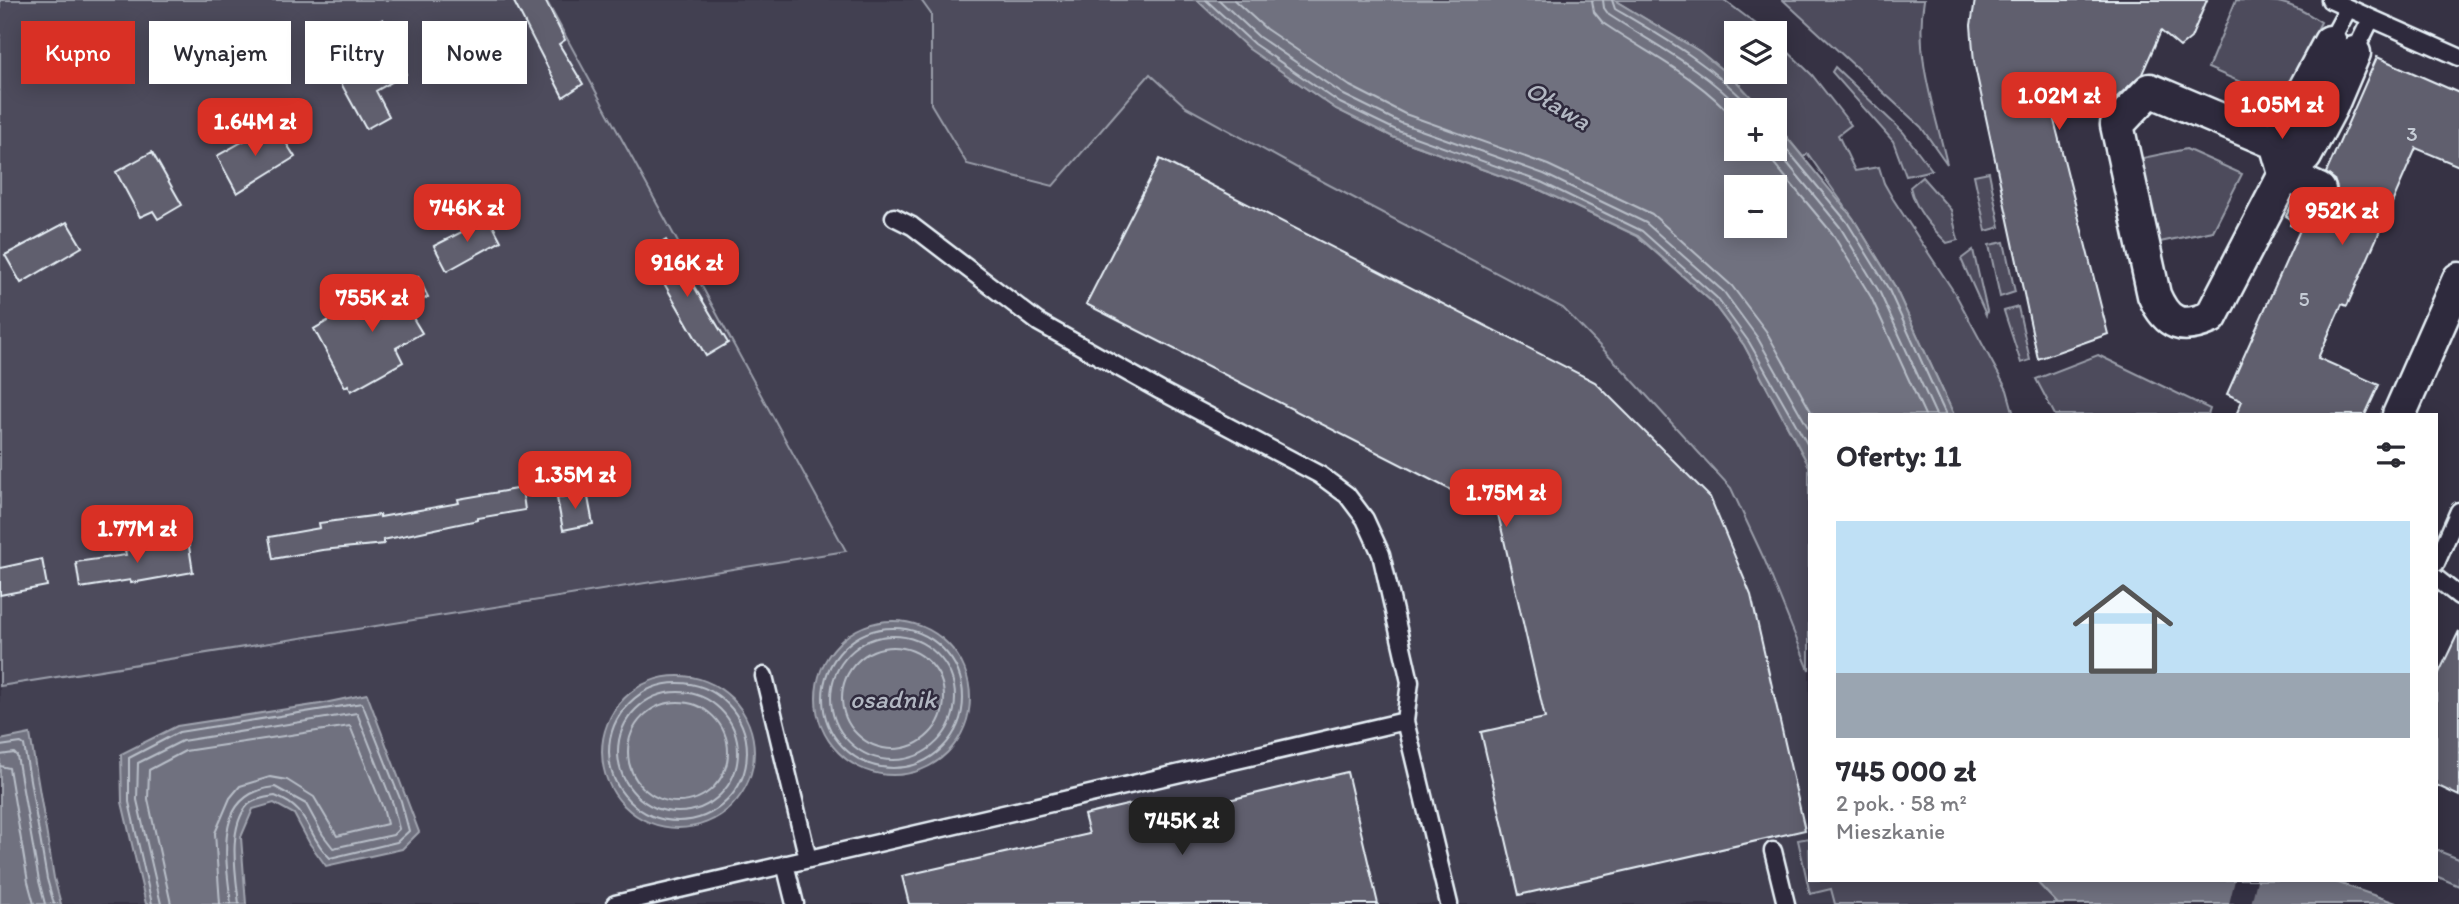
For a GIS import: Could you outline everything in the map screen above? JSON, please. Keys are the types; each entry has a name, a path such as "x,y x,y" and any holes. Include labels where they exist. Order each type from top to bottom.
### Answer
{"street":[{"path":"2276,143 2342,47"},
{"path":"2276,143 2150,90 2117,125 2154,295 2161,312 2177,323 2195,324 2211,317 2285,174 2305,156 2331,107 2342,47"},
{"path":"2276,143 2285,174 2319,190"},
{"path":"2400,413 2459,279"}],"lane":[{"path":"2330,0 2459,57"},
{"path":"2342,47 2348,9"},
{"path":"2342,47 2371,19"},
{"path":"894,217 912,226 1038,323 1320,475 1348,495 1365,519 1381,554 1410,682 1405,721 1449,904"},
{"path":"2438,558 2459,511"},
{"path":"2438,581 2459,597"},
{"path":"764,676 808,859"},
{"path":"615,904 1405,721"},
{"path":"1773,852 1786,904"},
{"path":"785,864 795,904"}],"shaded area":[{"path":"0,0 546,0 846,551 0,686"},
{"path":"546,0 1105,0 1186,107 1563,308 1731,488 1765,561 1808,668 1808,882 1816,882 1881,904 0,904 0,686 846,551"},
{"path":"921,0 1197,0 1250,49 1336,109 1395,138 1538,189 1637,236 1712,302 1744,345 1808,464 1808,668 1765,561 1731,488 1563,308 1186,107 1150,74 1053,186 967,164 931,104 931,14"},
{"path":"1614,0 1724,0 1752,21 1724,21 1724,71 1699,51"},
{"path":"1783,0 1924,0 1924,62 1947,164 1921,127"},
{"path":"2236,0 2262,0 2290,5 2321,22 2282,100 2208,68"},
{"path":"1787,51 1812,75 1851,125 1838,135 1855,171 1879,167 1893,199 1956,295 2007,390 2013,413 1953,413 1894,285 1853,218 1808,154 1803,157 1787,138 1787,98 1752,98 1739,84 1787,84"},
{"path":"1835,67 1903,132 1932,170 1906,176 1893,141 1832,72"},
{"path":"2186,149 2242,174 2213,231 2155,243 2138,159"},
{"path":"1989,172 2000,227 1986,231 1974,175"},
{"path":"1922,177 1951,210 1958,240 1947,243 1920,211 1910,187"},
{"path":"2004,242 2015,292 2000,297 1989,245"},
{"path":"1973,250 1987,311 1986,315 1961,259"},
{"path":"2018,307 2030,360 2021,363 2004,311"},
{"path":"2098,355 2210,409 2209,413 2054,413 2036,379"},
{"path":"1808,838 1808,882 2037,882 2058,904 1835,904 1831,889 1810,894 1798,840"},
{"path":"2438,851 2459,859 2459,886 2438,877"}],"water":[{"name":"Oława","path":"1197,0 1614,0 1699,51 1724,71 1724,84 1739,84 1752,98 1724,98 1724,161 1787,161 1787,138 1853,218 1894,285 1953,413 1808,413 1808,464 1744,345 1712,302 1638,236 1538,189 1395,138 1336,109 1249,49"},
{"name":"osadnik","path":"893,621 923,626 948,643 965,668 970,698 965,728 948,753 923,770 893,775 863,770 838,753 821,728 816,698 821,668 838,643 863,626"},
{"path":"678,676 707,682 732,698 748,723 754,752 748,781 732,806 707,822 678,828 649,822 624,806 608,781 602,752 608,723 624,698 649,682"},
{"path":"367,694 419,832 402,849 326,866 294,814 274,803 253,809 241,837 246,904 146,904 122,802 121,754 177,726"},
{"path":"30,734 54,878 61,904 0,904 0,740"},
{"path":"2037,882 2336,882 2399,904 2058,904"}],"pier":[{"path":"2234,882 2256,882 2251,904 2229,904"}],"building":[{"path":"513,0 545,0 565,40 559,44 583,84 563,97 527,27 527,21 524,21"},
{"path":"1975,0 2207,0 2191,38 2180,47 2161,31 2142,74 2105,108 2054,120 2108,334 2038,359 1974,62 1971,25"},
{"path":"2377,57 2459,93 2459,166 2416,148 2347,306 2342,304 2318,358 2379,385 2366,413 2237,413 2242,401 2227,394 2300,230 2290,225 2292,220 2286,216 2295,199 2320,208 2329,205 2335,198 2337,188 2334,179 2326,173"},
{"path":"341,84 388,84 376,91 389,116 366,129"},
{"path":"274,124 295,157 237,193 217,156"},
{"path":"152,152 182,205 158,219 153,211 140,217 116,172"},
{"path":"1160,159 1595,382 1710,497 1751,595 1805,830 1519,895 1481,732 1545,718 1498,514 1086,304"},
{"path":"489,218 501,241 447,271 434,246"},
{"path":"67,222 82,247 21,283 5,255"},
{"path":"666,240 728,343 706,356 646,252"},
{"path":"418,277 428,297 407,308 422,333 396,348 403,362 351,391 348,385 345,387 314,329 372,295 374,300"},
{"path":"522,488 525,510 383,540 384,544 322,550 273,559 269,537 320,528 319,523 380,517"},
{"path":"587,492 593,524 563,530 557,498"},
{"path":"188,540 193,572 131,583 130,580 80,588 76,562 126,555 125,550"},
{"path":"42,559 47,586 0,595 0,568"},
{"path":"2459,631 2459,796 2438,786 2438,675"},
{"path":"1347,772 1378,904 909,904 902,876 1089,834 1084,815 1157,798 1161,816"}]}
